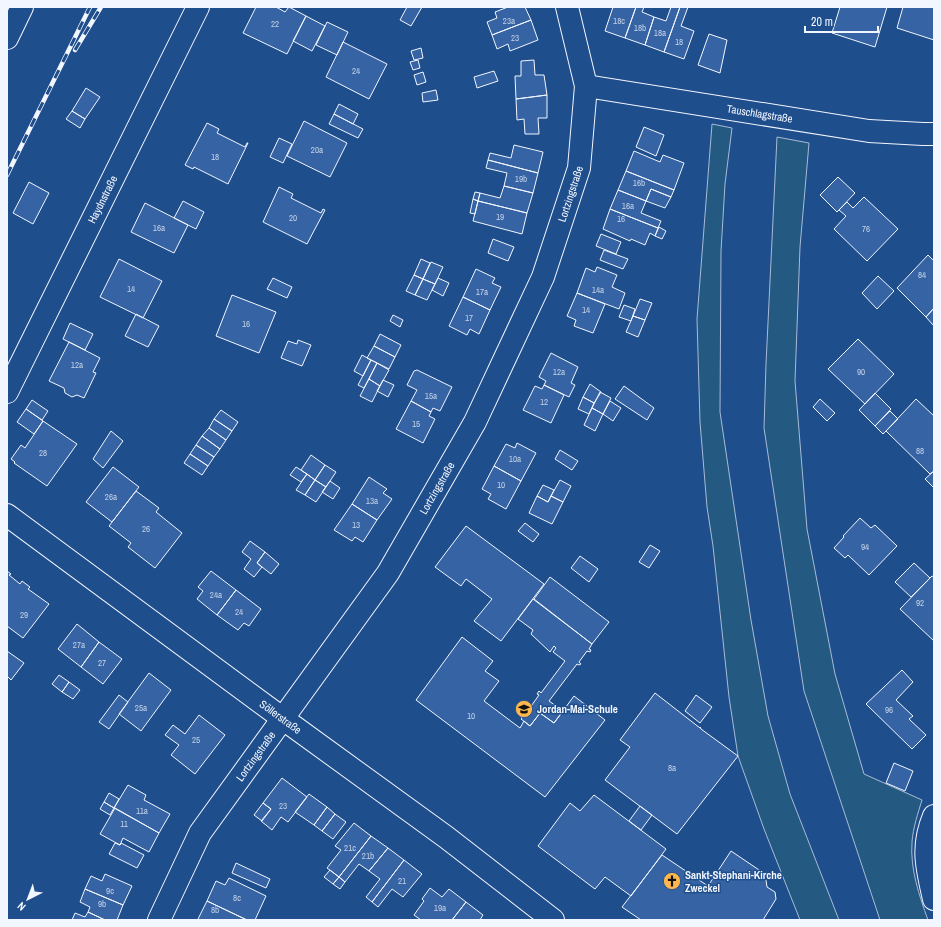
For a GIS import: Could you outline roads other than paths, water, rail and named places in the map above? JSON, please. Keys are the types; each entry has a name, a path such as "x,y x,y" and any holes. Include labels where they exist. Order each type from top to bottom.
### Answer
{"street":[{"path":"7,38 22,7"},
{"name":"Haydnstraße","path":"7,392 198,7"},
{"name":"Lortzingstraße","path":"159,920 200,833 388,573 475,422 543,277 579,168 586,86 567,7"},
{"name":"Tauschlagstraße","path":"586,86 869,131 934,134"},
{"name":"Söllerstraße","path":"7,516 446,837 553,920"},
{"path":"934,816 930,825 926,844 926,864 934,900"}],"railway":[{"path":"7,175 90,7"},
{"path":"75,50 101,7"}],"place":[{"name":"Jordan-Mai-Schule","path":"524,709"},
{"name":"Sankt-Stephani-Kirche Zweckel","path":"672,881"}]}
